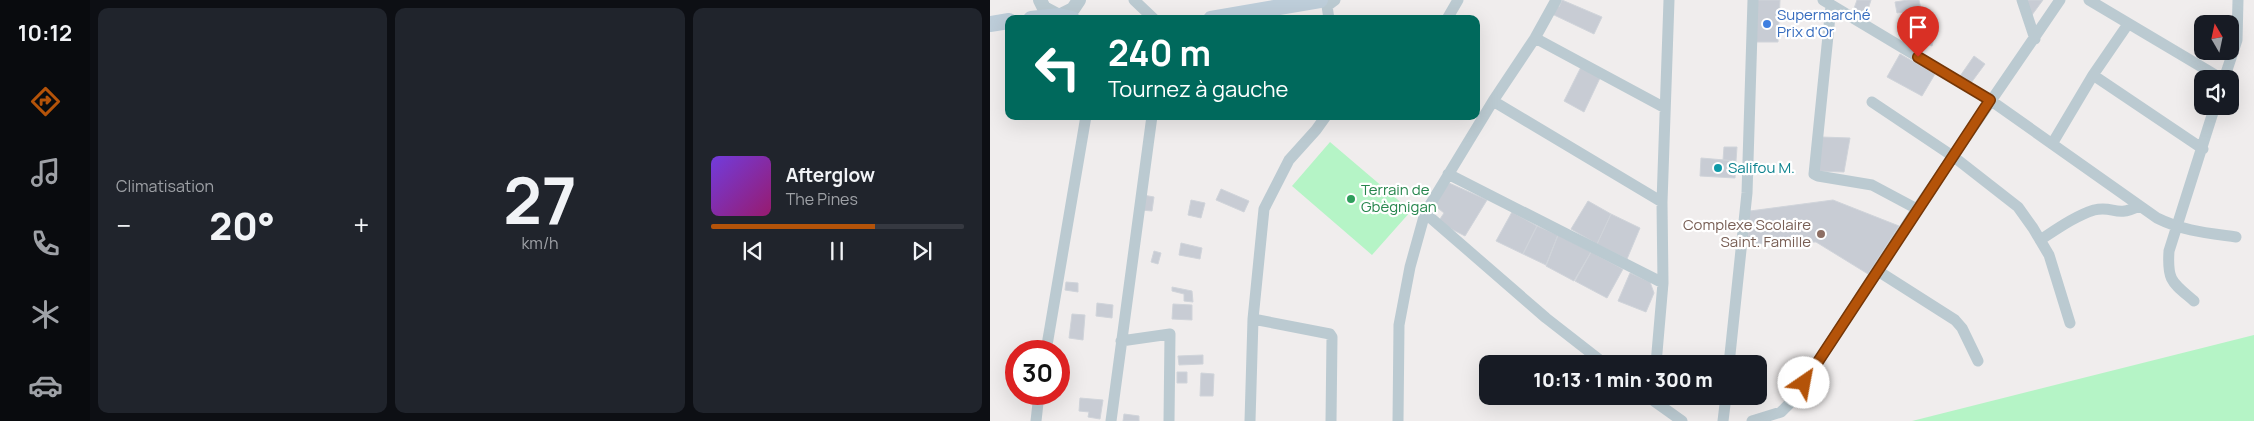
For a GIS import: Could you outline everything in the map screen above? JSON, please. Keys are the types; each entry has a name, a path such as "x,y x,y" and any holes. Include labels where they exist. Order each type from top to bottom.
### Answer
{"main road":[{"path":"1234,15 1320,0"},
{"path":"990,24 1005,22"}],"street":[{"path":"1040,0 1044,8 1060,15"},
{"path":"1067,15 1079,0"},
{"path":"1134,0 1150,15"},
{"path":"1328,15 1327,6 1335,0"},
{"path":"1450,15 1458,0"},
{"path":"1398,421 1399,325 1410,267 1425,213 1493,101 1535,38 1556,0"},
{"path":"1657,355 1662,283 1662,202 1669,0"},
{"path":"1730,355 1746,193 1753,0"},
{"path":"2022,0 2035,39"},
{"path":"1752,421 1781,412 1788,407 1917,209 2060,0"},
{"path":"2089,0 2207,70"},
{"path":"2226,70 2237,40 2238,0"},
{"path":"1917,209 1872,185 1814,174 1827,3 1990,100 2157,218 2176,227 2195,232 2236,236"},
{"path":"2052,144 2093,74 2128,24"},
{"path":"1535,38 1665,108"},
{"path":"2093,74 2203,149"},
{"path":"1493,101 1662,202"},
{"path":"1872,102 1954,157 2018,208 2048,254 2070,323"},
{"path":"2194,301 2172,282 2168,268 2169,251 2212,115"},
{"path":"1048,340 1085,120"},
{"path":"1111,421 1151,120"},
{"path":"1250,421 1253,320 1264,209 1289,160 1323,120"},
{"path":"1448,174 1662,283"},
{"path":"2040,240 2079,216 2105,209 2121,213 2127,212 2139,206"},
{"path":"1425,213 1546,318 1593,355"},
{"path":"1878,271 1955,320 1962,328 1978,361"},
{"path":"1253,320 1330,334 1332,338 1331,421"},
{"path":"1121,341 1170,334 1168,421"},
{"path":"1036,421 1038,405"},
{"path":"1660,405 1682,421"},
{"path":"1723,421 1725,405"}],"green space":[{"name":"Terrain de Gbègnigan","path":"1330,142 1411,211 1372,255 1292,186"},
{"path":"2254,335 2254,421 1912,421"}],"building":[{"path":"1562,0 1602,17 1594,34 1552,14 1556,5 1559,7"},
{"name":"Supermarché Prix d'Or","path":"1756,0 1780,0 1778,42 1755,42"},
{"path":"1857,0 1871,0 1865,19 1852,14"},
{"path":"1919,0 1921,9 1897,13 1895,2"},
{"path":"2022,0 2043,0 2029,19"},
{"path":"1909,26 1935,34 1932,46 1905,37"},
{"path":"1900,54 1935,74 1922,96 1887,77"},
{"path":"1974,56 1985,64 1968,87 1958,79"},
{"path":"1581,67 1600,78 1584,112 1564,101"},
{"path":"1821,137 1850,138 1844,172 1818,171"},
{"path":"1724,147 1737,147 1736,161 1723,160"},
{"name":"Salifou M.","path":"1701,158 1736,161 1735,178 1700,176"},
{"path":"1449,183 1487,200 1465,236 1438,222 1444,213 1434,205"},
{"path":"1221,189 1249,201 1244,212 1216,200"},
{"path":"1143,195 1154,197 1152,211 1141,210"},
{"path":"1191,200 1205,203 1201,218 1188,215"},
{"name":"Complexe Scolaire Saint. Famille","path":"1833,200 1899,226 1868,274 1816,242 1747,244 1750,211"},
{"path":"1588,201 1611,214 1597,244 1571,229"},
{"path":"1512,212 1537,226 1523,254 1496,241"},
{"path":"1611,214 1640,228 1627,259 1597,244"},
{"path":"1537,226 1558,235 1546,265 1523,254"},
{"path":"1558,235 1591,252 1574,281 1546,266"},
{"path":"1181,243 1202,248 1200,259 1179,255"},
{"path":"1154,251 1161,253 1158,264 1151,262"},
{"path":"1591,252 1623,269 1607,298 1575,281"},
{"path":"1630,273 1650,282 1654,293 1646,312 1618,301"},
{"path":"1066,282 1078,283 1078,292 1065,290"},
{"path":"1172,287 1192,291 1193,302 1184,301 1184,294 1172,291"},
{"path":"1097,303 1113,305 1112,318 1096,316"},
{"path":"1173,304 1192,305 1192,320 1172,319"},
{"path":"1072,314 1085,315 1083,340 1069,338"},
{"path":"1203,355 1203,364 1179,365 1178,356"},
{"path":"1177,372 1187,372 1187,383 1177,383"},
{"path":"1201,373 1214,374 1213,396 1200,396"},
{"path":"1080,398 1103,400 1100,419 1088,417 1089,412 1079,411"},
{"path":"1124,414 1139,416 1139,421 1123,421"}],"place":[{"name":"Supermarché Prix d'Or","path":"1767,24"},
{"name":"Salifou M.","path":"1718,168"},
{"name":"Terrain de Gbègnigan","path":"1351,199"},
{"name":"Complexe Scolaire Saint. Famille","path":"1821,234"}],"route":[{"path":"1804,383 1990,100 1918,57"}]}
